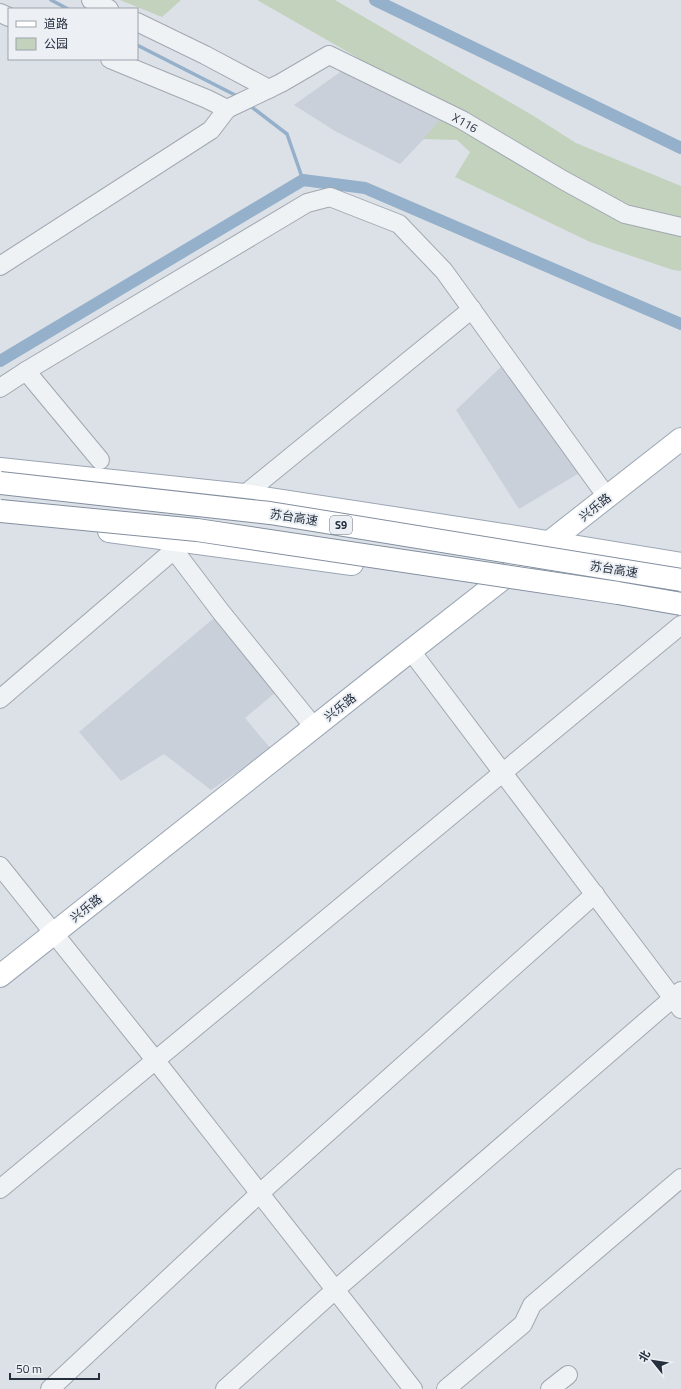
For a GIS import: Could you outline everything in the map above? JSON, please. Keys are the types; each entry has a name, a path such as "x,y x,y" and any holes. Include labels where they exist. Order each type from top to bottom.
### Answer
{"main road":[{"name":"兴乐路","path":"0,976 681,439"},
{"path":"0,469 244,495 681,564"},
{"name":"苏台高速","path":"0,483 270,513 681,580"},
{"name":"苏台高速","path":"0,511 197,530 681,604"},
{"path":"0,521 107,531 408,571 681,613"}],"street":[{"path":"91,0 107,8"},
{"path":"138,22 205,55 269,89"},
{"name":"X116","path":"238,104 269,89 329,55 462,120 563,180 625,214 681,227"},
{"path":"112,60 207,99 238,104"},
{"path":"0,266 211,130 238,104"},
{"path":"0,388 307,203 330,197 399,224 444,270 607,497"},
{"path":"244,495 472,309"},
{"path":"26,371 100,460"},
{"path":"0,699 174,550 221,612 314,727"},
{"path":"0,1189 681,625"},
{"path":"225,1389 336,1290 678,1000 595,894 411,651"},
{"path":"0,866 156,1061 413,1389"},
{"path":"50,1389 260,1193 595,894"},
{"path":"446,1389 523,1324 532,1305 681,1178"},
{"path":"550,1389 568,1375"}],"shaded area":[{"path":"343,70 443,119 400,164 335,131 294,105"},
{"path":"503,365 581,472 519,509 456,410"},
{"path":"221,612 282,687 245,718 271,749 211,790 164,754 121,781 79,732"}],"green space":[{"path":"120,0 181,0 162,17"},
{"path":"257,0 335,0 532,115 576,143 681,186 681,271 673,270 590,242 455,177 470,152 457,140 423,139 442,118 355,56"}],"waterway":[{"path":"51,0 66,8"},
{"path":"375,0 681,148"},
{"path":"138,46 239,97"},
{"path":"249,105 287,134 303,180"},
{"path":"0,361 303,180 365,188 681,324"}]}
